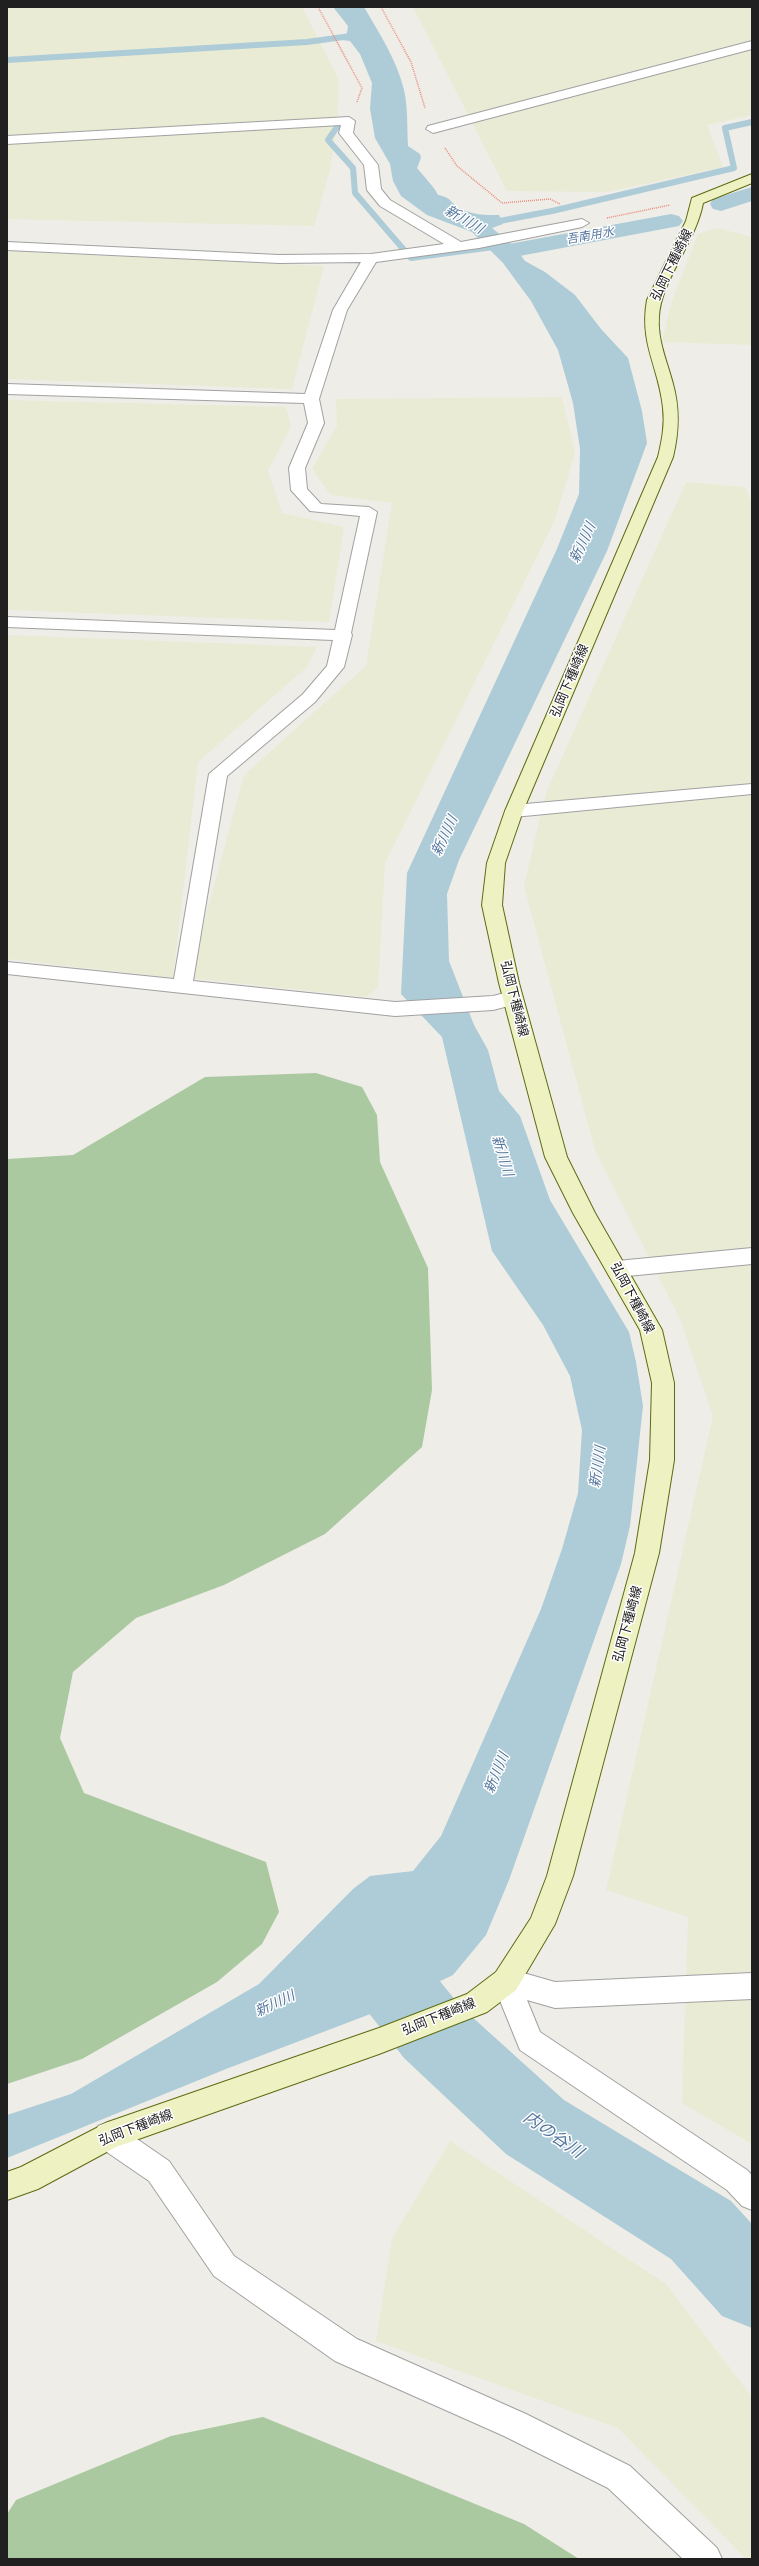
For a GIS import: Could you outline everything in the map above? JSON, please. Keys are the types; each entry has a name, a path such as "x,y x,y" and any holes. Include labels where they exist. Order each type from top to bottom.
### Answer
{"main road":[{"path":"696,201 752,178"},
{"name":"弘岡下種崎線","path":"7,2186 28,2179 108,2136 379,2041 477,2003 506,1981 542,1924 560,1876 647,1553 662,1460 663,1383 651,1330 584,1213 556,1157 513,998 492,905 496,863 514,811 663,465 672,424 670,398 651,342 651,314 654,300 693,222 696,201"}],"street":[{"path":"433,130 752,45"},
{"path":"7,140 349,121 346,133 371,165 374,190 385,203 457,246"},
{"path":"7,246 279,258 371,258 479,244 582,223"},
{"path":"182,988 218,774 309,698 335,667 344,635 369,512 316,508 299,490 297,468 316,423 311,399 340,310 371,258"},
{"path":"7,389 311,399"},
{"path":"7,622 344,635"},
{"path":"514,811 752,790"},
{"path":"7,968 182,988 395,1009 493,1003 513,998"},
{"path":"617,1269 752,1256"},
{"path":"506,1981 555,1995 752,1986"},
{"path":"506,1981 530,2041 736,2180 752,2196"},
{"path":"108,2136 159,2171 224,2266 346,2350 515,2425 619,2477 706,2559"}],"path":[{"path":"318,7 362,88 349,121"},
{"path":"381,7 411,62 433,130 457,166 502,204 550,199 563,205"},
{"path":"582,223 696,201"}],"green space":[{"path":"7,7 302,7 339,80 337,127 330,169 314,226 7,219"},
{"path":"413,7 752,7 752,115 707,125 723,167 607,192 507,191"},
{"path":"717,228 752,237 752,345 662,342 671,304 698,234"},
{"path":"7,251 324,266 292,389 7,379"},
{"path":"562,397 575,453 555,520 385,863 378,988 366,997 189,978 244,775 366,666 392,503 331,495 312,469 337,426 336,399"},
{"path":"7,400 286,407 291,426 268,471 282,513 344,527 329,622 7,610"},
{"path":"686,482 745,487 752,502 752,2144 682,2103 688,1917 606,1890 713,1416 680,1319 595,1150 524,886 546,793"},
{"path":"7,635 317,647 307,667 198,762 173,978 7,959"},
{"path":"316,1073 362,1087 377,1115 380,1162 428,1268 432,1390 422,1447 325,1534 224,1585 136,1618 73,1672 60,1738 84,1793 266,1862 279,1912 262,1944 217,1982 82,2059 7,2084 7,1159 73,1155 205,1077"},
{"path":"450,2141 666,2284 752,2397 752,2559 746,2559 618,2428 376,2341 392,2239"},
{"path":"263,2417 524,2524 579,2559 7,2559 7,2514 16,2500 171,2436"}],"water":[{"name":"新川川","path":"333,7 364,7 387,47 397,68 404,90 407,110 408,146 420,154 421,158 417,168 431,184 438,195 449,199 459,208 484,215 499,215 503,224 492,228 514,246 525,261 545,272 575,295 601,329 628,358 642,411 647,443 607,551 459,860 447,894 449,961 474,1025 488,1050 499,1091 520,1116 550,1200 629,1332 636,1362 643,1406 630,1526 621,1564 509,1880 486,1935 453,1975 373,2013 226,2069 7,2158 7,2115 71,2094 259,1984 353,1889 370,1876 413,1871 441,1836 541,1609 562,1549 578,1493 582,1430 570,1376 543,1325 492,1251 442,1037 401,994 407,873 556,551 579,494 580,449 573,403 558,350 531,301 503,263 472,232 427,215 401,196 393,181 390,164 375,138 370,109 372,83 360,54 350,41 342,40 347,33 348,26"}],"waterway":[{"path":"7,60 307,42 358,35"},
{"name":"新川川","path":"489,223 552,211 734,168 725,128 752,122"},
{"path":"337,127 328,140 353,168 355,193 411,258 501,246"},
{"name":"吾南用水","path":"721,204 752,194"},
{"name":"吾南用水","path":"509,251 671,221"},
{"name":"内の谷川","path":"374,1959 432,2032 535,2127 701,2230 752,2286"}]}
